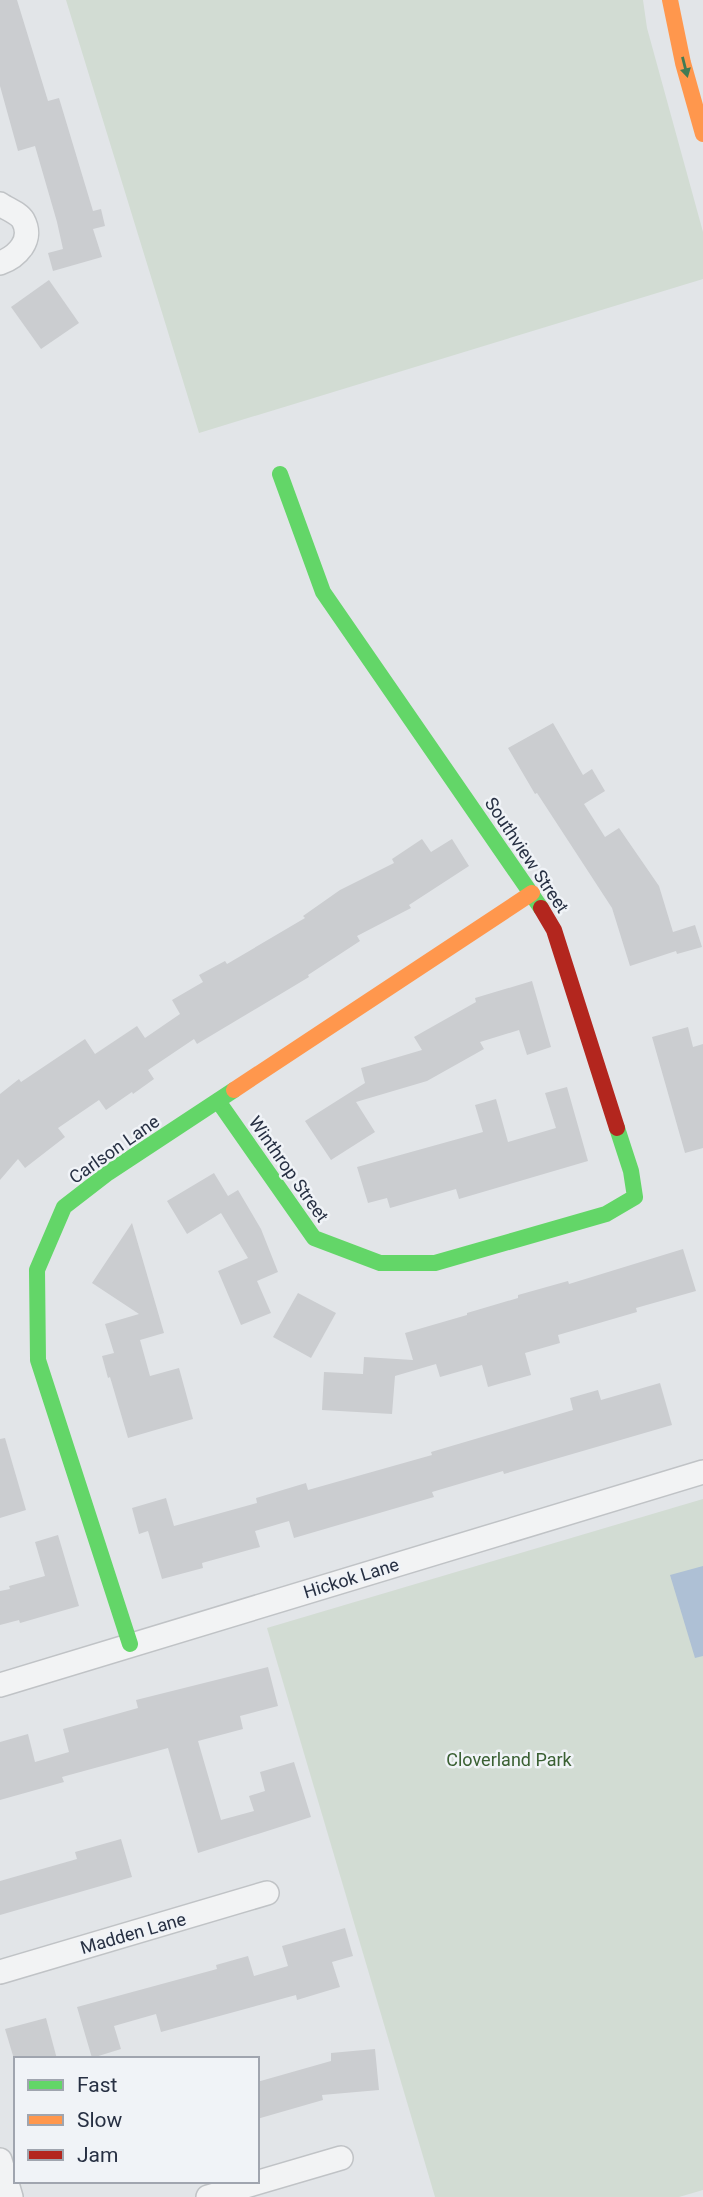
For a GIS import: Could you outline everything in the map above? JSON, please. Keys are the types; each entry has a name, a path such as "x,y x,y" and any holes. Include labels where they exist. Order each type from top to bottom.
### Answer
{"street":[{"path":"670,0 683,63 703,134"},
{"path":"0,204 22,219 26,230 25,242 18,253 0,263"},
{"name":"Southview Street","path":"280,474 323,592 554,930 631,1171 635,1197 606,1214 540,1233"},
{"name":"Carlson Lane","path":"130,1644 38,1360 37,1270 64,1207 108,1173 531,893"},
{"name":"Winthrop Street","path":"218,1101 314,1238 380,1263 435,1263 540,1233"},
{"name":"Hickok Lane","path":"0,1685 703,1472"},
{"name":"Madden Lane","path":"0,1972 267,1893"},
{"path":"259,2182 341,2158"},
{"path":"0,2160 12,2197"},
{"path":"208,2197 256,2183"}],"green space":[{"path":"66,0 643,0 647,28 703,232 703,279 199,433"},
{"name":"Cloverland Park","path":"703,1499 703,2190 679,2197 435,2197 267,1628"}],"water":[{"path":"703,1566 703,1656 695,1658 670,1575"}],"building":[{"path":"0,0 17,0 48,101 59,98 93,211 101,209 105,226 93,229 102,257 53,271 48,253 63,249 57,222 35,146 18,151 0,86"},
{"path":"49,280 79,323 41,349 11,307"},
{"path":"553,723 583,775 592,769 605,791 584,804 605,837 619,828 659,886 673,932 695,925 702,947 677,954 676,951 630,966 612,908 537,793 535,794 508,748"},
{"path":"422,839 431,852 452,839 469,866 409,905 411,908 357,936 360,941 308,975 309,977 197,1044 194,1039 148,1070 154,1079 133,1094 132,1092 106,1110 99,1100 58,1128 65,1137 25,1168 18,1159 0,1180 0,1094 19,1079 21,1082 85,1039 95,1054 137,1026 145,1038 180,1014 172,1000 203,982 199,975 225,961 227,964 305,918 303,916 340,890 394,863 392,859"},
{"path":"532,981 551,1047 527,1055 519,1030 480,1042 484,1049 427,1081 356,1102 375,1132 331,1160 305,1121 365,1083 361,1068 422,1050 414,1037 476,1002 475,998"},
{"path":"688,1027 693,1047 703,1044 703,1148 685,1153 652,1037"},
{"path":"567,1087 588,1161 459,1199 456,1189 390,1208 387,1198 368,1203 357,1167 483,1132 475,1105 496,1099 508,1142 556,1128 545,1093"},
{"path":"214,1173 228,1196 238,1190 261,1229 278,1272 257,1281 271,1313 241,1325 218,1271 248,1258 221,1213 187,1234 167,1201"},
{"path":"132,1223 164,1333 140,1340 150,1376 179,1368 193,1419 128,1438 102,1356 114,1353 105,1324 139,1314 92,1283"},
{"path":"683,1249 696,1291 558,1335 560,1343 525,1353 531,1375 488,1387 482,1365 440,1377 436,1364 395,1376 392,1414 322,1410 324,1372 363,1374 364,1357 413,1360 405,1333 518,1298 518,1295 568,1281 569,1284"},
{"path":"298,1293 336,1313 311,1358 273,1337"},
{"path":"660,1383 672,1425 432,1492 434,1497 294,1538 289,1521 255,1531 260,1547 202,1563 203,1568 162,1579 148,1531 139,1534 132,1508 166,1498 174,1526 257,1503 256,1498 306,1483 308,1490 432,1455 431,1452 573,1410 570,1398 598,1390 601,1400"},
{"path":"5,1438 26,1510 0,1518 0,1439"},
{"path":"58,1535 79,1606 20,1623 19,1620 0,1625 0,1591 45,1576 35,1542"},
{"path":"268,1667 278,1706 240,1716 243,1729 198,1741 221,1820 254,1811 249,1796 265,1791 260,1772 294,1762 311,1817 198,1853 168,1748 62,1777 64,1782 0,1800 0,1742 28,1734 35,1762 69,1752 63,1729 138,1708 136,1700"},
{"path":"121,1839 132,1877 0,1915 0,1881 77,1859 75,1852"},
{"path":"345,1928 353,1956 332,1962 340,1987 297,2000 296,1995 161,2032 156,2014 114,2026 121,2049 92,2057 77,2007 217,1969 216,1965 248,1956 254,1976 288,1966 282,1946"},
{"path":"46,2018 56,2057 14,2059 5,2029"},
{"path":"375,2049 379,2090 322,2095 323,2100 259,2118 259,2081 331,2061 331,2053"}],"traffic: fast":[{"path":"280,474 323,592 541,908"},
{"path":"130,1644 38,1360 37,1270 64,1207 108,1173 234,1090"},
{"path":"218,1101 314,1238 380,1263 435,1263 606,1214 635,1197 631,1171 617,1128"}],"traffic: slow":[{"path":"670,0 683,63 703,134"},
{"path":"234,1090 532,893"}],"traffic: jam":[{"path":"541,908 554,930 617,1128"}]}
